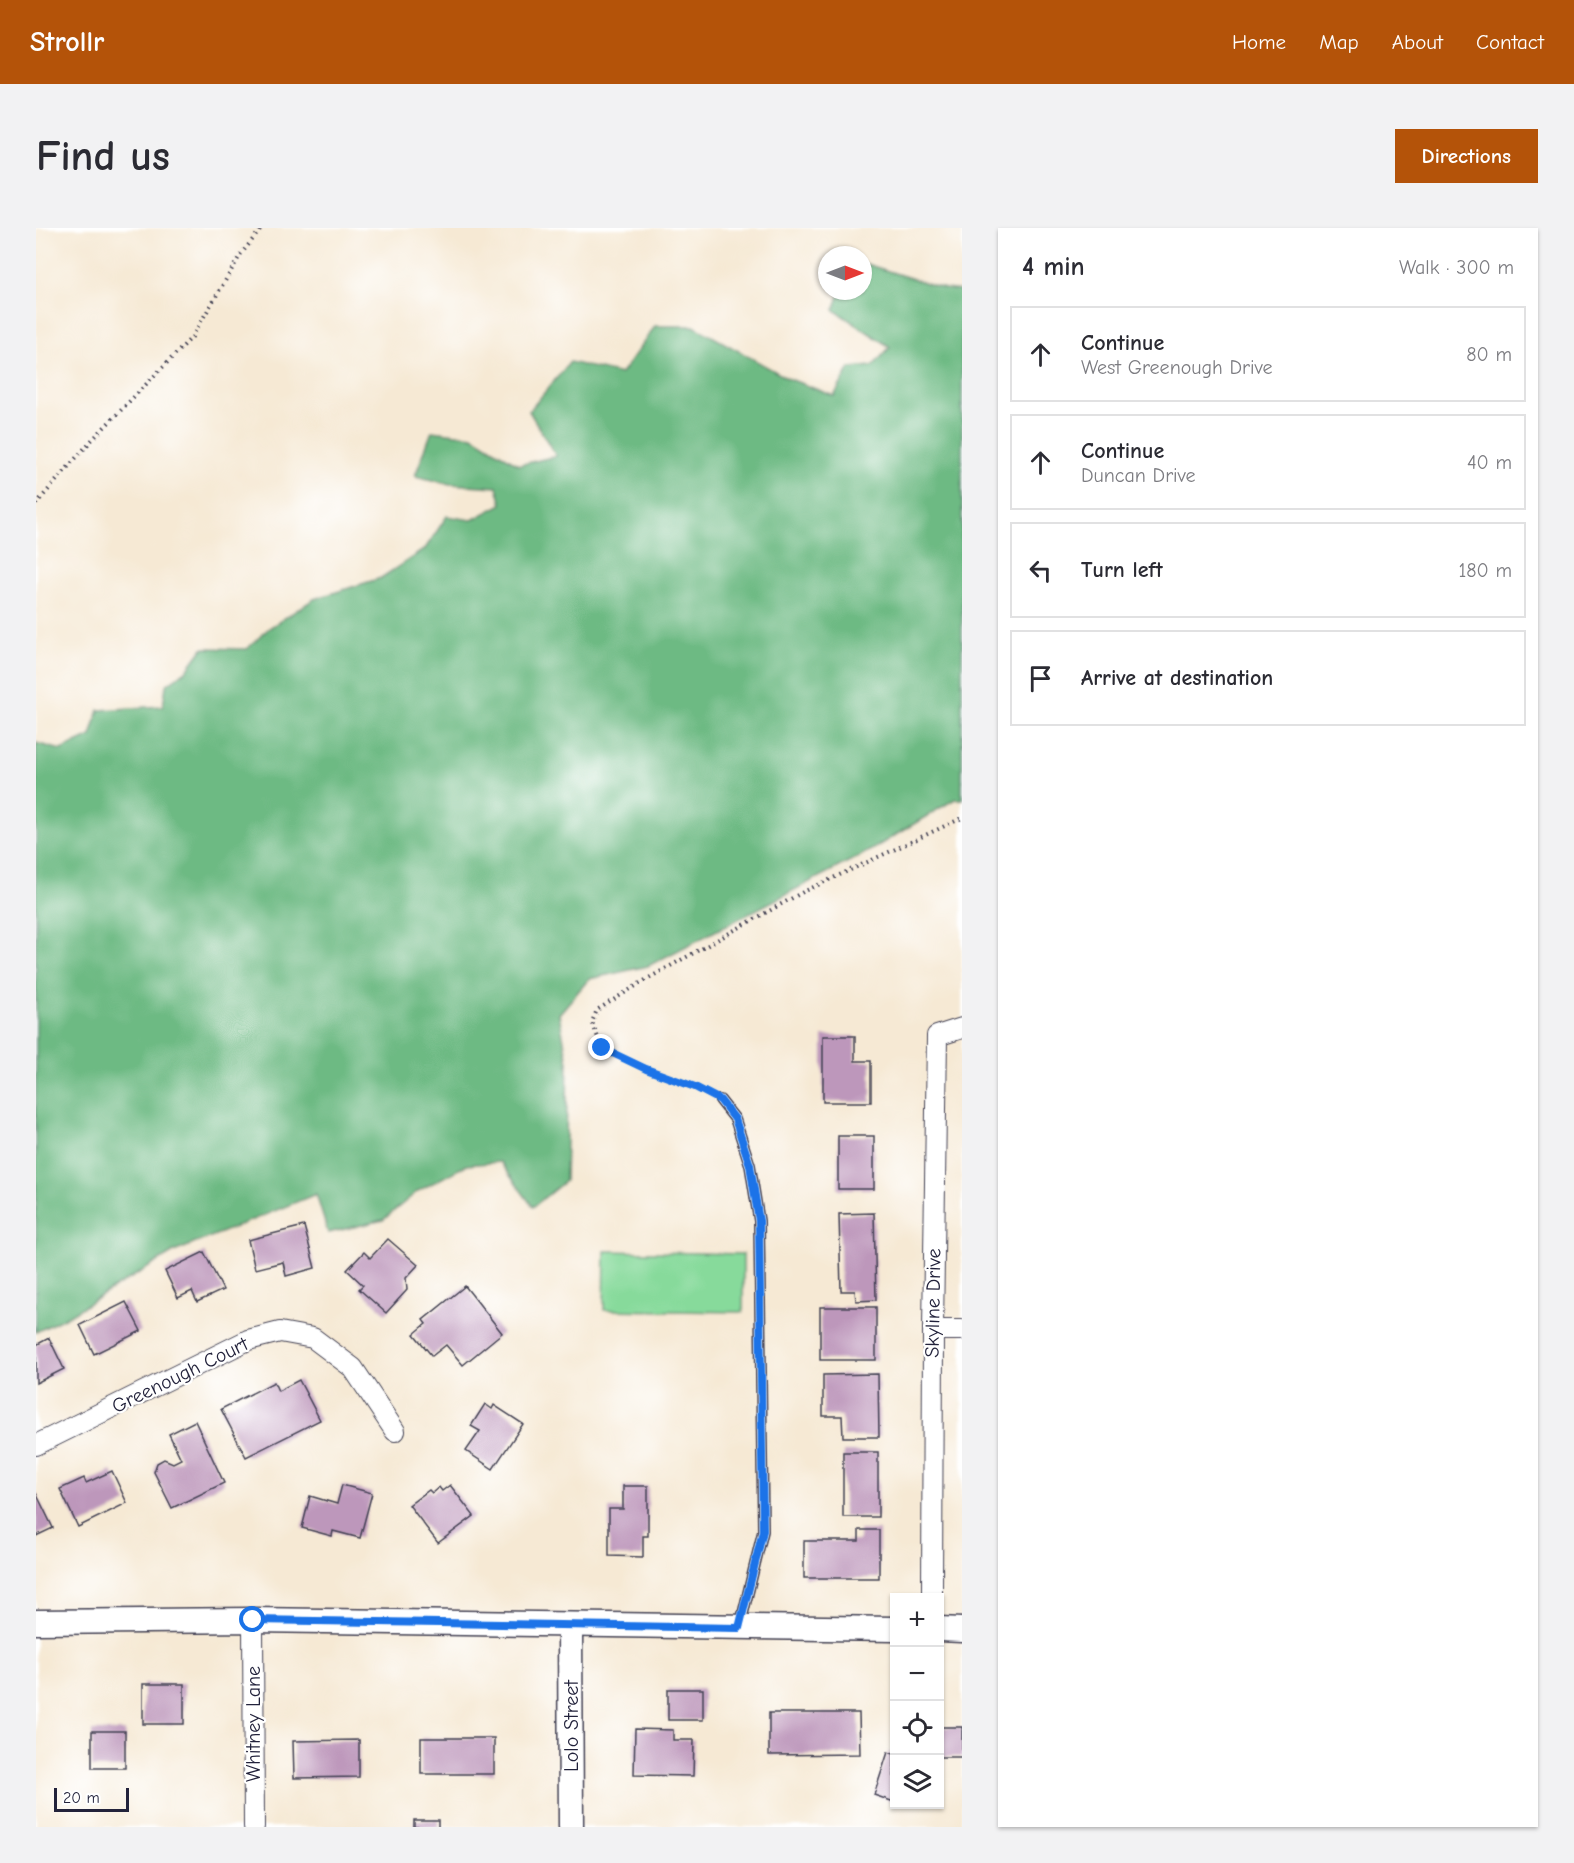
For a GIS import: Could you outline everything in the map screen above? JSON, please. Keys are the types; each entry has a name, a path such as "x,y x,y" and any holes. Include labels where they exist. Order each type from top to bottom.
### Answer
{"street":[{"name":"Skyline Drive","path":"932,1593 937,1036 962,1028"},
{"path":"933,1330 962,1330"},
{"name":"Greenough Court","path":"36,1445 248,1340 280,1332 313,1338 353,1368 395,1431"},
{"path":"36,1622 253,1620 890,1629"},
{"name":"Whitney Lane","path":"253,1620 254,1827"},
{"name":"Lolo Street","path":"570,1626 571,1827"},
{"path":"944,1629 962,1630"}],"lane":[{"path":"720,1100 735,1119 747,1155 759,1221 763,1531 739,1628"}],"path":[{"path":"36,504 90,442 192,337 241,254 262,228"},
{"path":"720,1100 695,1087 646,1069 602,1048 592,1022 597,1010 647,979 802,892 962,819"}],"green space":[{"path":"872,266 945,289 962,291 962,799 955,799 871,850 648,966 589,979 559,1014 568,1062 565,1181 533,1207 500,1162 466,1165 418,1191 383,1220 328,1233 316,1194 174,1252 66,1317 36,1332 36,743 61,750 91,736 99,710 163,706 166,685 186,671 203,648 247,649 269,628 314,599 381,578 425,549 447,516 472,520 502,504 497,487 450,484 415,476 432,431 473,436 519,465 556,456 529,411 570,362 621,374 655,326 694,326 787,378 834,396 850,368 873,366 890,347 834,310 838,300 872,300"},
{"path":"605,1251 743,1254 743,1312 604,1310"}],"building":[{"path":"823,1036 855,1036 855,1061 871,1061 871,1102 823,1102"},
{"path":"838,1136 874,1136 874,1189 838,1189"},
{"path":"874,1213 876,1300 856,1301 855,1291 841,1291 839,1214"},
{"path":"304,1226 315,1268 286,1276 283,1262 255,1269 248,1240"},
{"path":"388,1239 418,1265 406,1278 407,1290 386,1313 359,1289 363,1285 347,1270 364,1252 370,1258"},
{"path":"204,1252 223,1290 197,1302 192,1291 178,1298 165,1271"},
{"path":"465,1286 502,1333 463,1365 446,1345 432,1356 414,1334 426,1324 423,1320"},
{"path":"126,1302 141,1331 94,1354 80,1325"},
{"path":"820,1307 876,1307 876,1360 820,1360"},
{"path":"49,1338 64,1369 36,1383 36,1345"},
{"path":"878,1374 879,1437 843,1437 842,1416 823,1416 823,1375"},
{"path":"299,1380 320,1420 246,1457 221,1409 274,1382 278,1391"},
{"path":"485,1404 492,1409 494,1405 523,1424 493,1469 466,1451 480,1431 471,1426"},
{"path":"195,1421 224,1483 172,1508 154,1472 157,1463 164,1459 173,1463 181,1459 169,1434"},
{"path":"843,1452 878,1452 878,1517 843,1517"},
{"path":"112,1471 127,1503 78,1527 60,1489 84,1478 86,1483"},
{"path":"342,1485 372,1493 360,1538 333,1531 332,1536 302,1528 310,1496 337,1504"},
{"path":"450,1485 474,1516 438,1543 409,1505 429,1490 432,1493 439,1487 442,1491"},
{"path":"623,1486 648,1486 648,1536 643,1536 643,1557 609,1556 609,1509 623,1509"},
{"path":"36,1493 53,1528 36,1536"},
{"path":"859,1530 879,1530 879,1578 804,1578 804,1541 859,1541"},
{"path":"143,1684 184,1684 184,1724 143,1724"},
{"path":"668,1689 703,1689 703,1720 668,1720"},
{"path":"769,1713 859,1713 860,1754 769,1755"},
{"path":"944,1727 962,1727 962,1757 944,1757"},
{"path":"635,1729 673,1730 673,1740 694,1740 693,1776 634,1775"},
{"path":"92,1731 125,1731 125,1768 92,1768"},
{"path":"421,1738 494,1738 494,1774 421,1774"},
{"path":"359,1740 359,1777 294,1778 293,1741"},
{"path":"888,1752 890,1753 890,1801 874,1795"},
{"path":"414,1820 438,1820 438,1827 414,1827"}],"route":[{"path":"253,1620 739,1628 763,1531 759,1221 750,1165 735,1119 720,1100 695,1087 646,1069 602,1048"}]}
